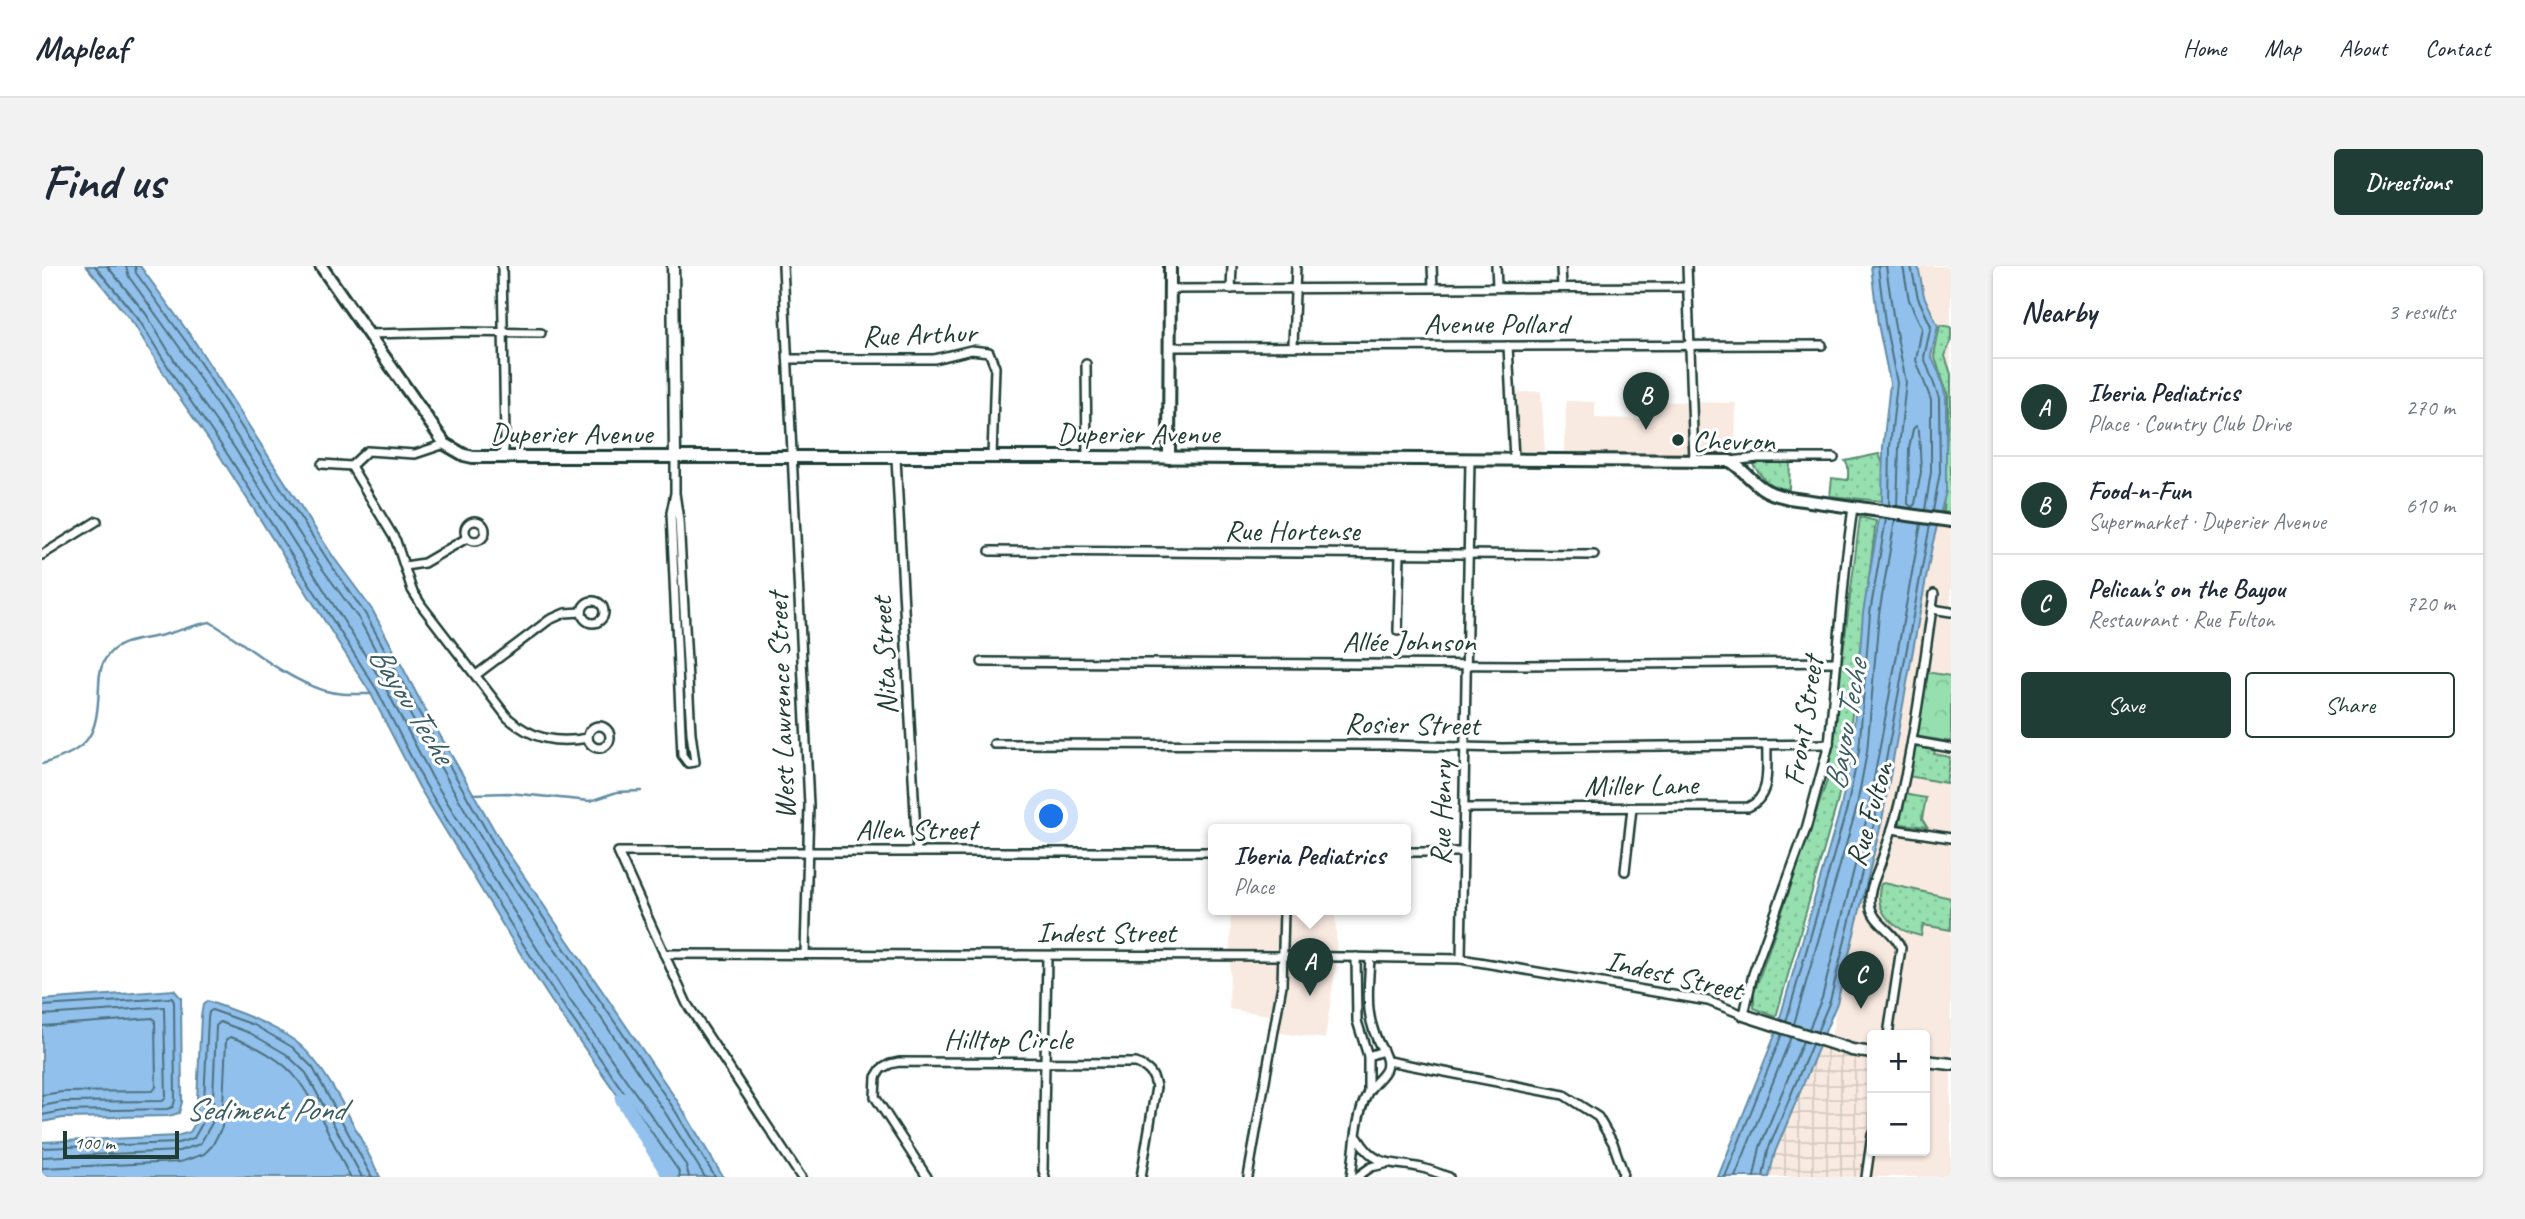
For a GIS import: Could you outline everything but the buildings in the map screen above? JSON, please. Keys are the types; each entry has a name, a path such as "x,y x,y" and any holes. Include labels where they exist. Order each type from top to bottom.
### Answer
{"main road":[{"path":"321,266 445,444"},
{"path":"1169,458 1170,266"},
{"name":"Duperier Avenue","path":"445,444 464,455 503,457 1730,461"},
{"path":"1730,461 1771,493 1789,498 1951,521"}],"street":[{"path":"502,266 503,457"},
{"path":"673,266 675,493 671,513 676,535 686,715 695,762 688,763 682,755 686,715"},
{"name":"West Lawrence Street","path":"783,266 809,806 805,954"},
{"path":"1231,289 1232,266"},
{"path":"1293,345 1296,266"},
{"path":"1432,266 1433,287"},
{"path":"1496,266 1497,286"},
{"path":"1561,266 1562,287"},
{"path":"1688,266 1694,460"},
{"path":"1171,289 1688,287"},
{"path":"367,334 541,334"},
{"name":"Avenue Pollard","path":"1170,346 1822,345"},
{"path":"1508,346 1514,459"},
{"name":"Rue Arthur","path":"788,359 934,359 971,350 989,352 995,367 992,457"},
{"path":"1086,364 1087,457"},
{"path":"322,464 351,466 367,451 415,454 445,444"},
{"name":"Nita Street","path":"896,457 917,852"},
{"name":"Duperier Avenue","path":"1730,461 1758,458 1835,458"},
{"name":"Rue Henry","path":"1461,959 1470,459"},
{"path":"351,466 396,541 412,590 508,718 523,731 540,738 559,741 588,738"},
{"name":"Front Street","path":"1744,1015 1756,965 1806,829 1829,744 1853,507"},
{"path":"42,555 97,521"},
{"path":"405,566 424,563 467,538"},
{"name":"Rue Hortense","path":"990,551 1594,555"},
{"path":"1398,631 1400,554"},
{"name":"Rue Fulton","path":"1889,1030 1901,948 1898,939 1876,920 1870,901 1871,890 1885,843 1892,830 1912,741 1934,594"},
{"path":"1932,609 1951,612"},
{"path":"476,675 550,620 565,613 582,612"},
{"name":"Allée Johnson","path":"982,662 1836,662"},
{"path":"1912,741 1951,748"},
{"name":"Rosier Street","path":"994,744 1502,748 1829,744"},
{"name":"Miller Lane","path":"1464,808 1748,807 1758,803 1763,795 1766,785 1767,745"},
{"path":"1625,871 1632,808"},
{"path":"1892,830 1951,838"},
{"name":"Allen Street","path":"664,954 618,852 1208,852"},
{"path":"1411,852 1463,852"},
{"path":"1248,1177 1282,985 1284,915"},
{"path":"664,954 687,1003 801,1177"},
{"name":"Indest Street","path":"664,954 1461,959 1708,1001 1760,1021 1867,1052"},
{"path":"1045,1177 1044,1063 1048,957"},
{"path":"1350,1177 1359,1120 1367,1093 1368,1056 1357,1021 1356,957"},
{"path":"1367,1093 1387,1069 1388,1061 1373,1033 1369,1015 1370,958"},
{"path":"1368,1056 1383,1051"},
{"path":"1388,1061 1564,1095 1598,1117 1613,1143 1623,1172 1622,1177"},
{"path":"1930,1061 1951,1064"},
{"name":"Hilltop Circle","path":"928,1177 875,1097 876,1077 881,1069 899,1062 1136,1063 1150,1071 1156,1087 1141,1177"},
{"path":"1357,1137 1371,1156 1385,1164"},
{"path":"1866,1177 1869,1156"},
{"path":"1357,1177 1371,1167 1385,1164 1420,1168 1449,1177"}],"shaded area":[{"path":"1907,266 1951,266 1951,1060 1930,1058 1930,1030 1867,1030 1867,1048 1831,1037 1937,481"},
{"path":"1541,391 1545,451 1517,453 1513,393"},
{"path":"1566,401 1595,402 1595,418 1642,419 1642,401 1736,403 1735,460 1565,456"},
{"path":"1231,915 1335,915 1337,957 1325,1039 1280,1033 1281,1017 1229,1009"},
{"path":"1818,1046 1867,1053 1867,1156 1869,1156 1866,1177 1769,1177 1775,1152"},
{"path":"1930,1062 1951,1065 1951,1177 1866,1177 1871,1156 1930,1156"}],"green space":[{"path":"1940,325 1951,327 1951,340 1945,356 1951,374 1951,513 1943,512 1948,396 1934,355"},
{"path":"1879,454 1884,467 1882,501 1830,496 1832,478 1848,480 1848,466 1845,461"},
{"path":"1790,461 1789,489 1770,484 1751,462"},
{"path":"1860,517 1876,521 1850,730 1838,800 1776,1017 1754,1008 1754,993 1827,781"},
{"path":"1926,672 1951,676 1951,742 1915,736"},
{"path":"1913,745 1935,749 1934,754 1950,757 1946,783 1908,776"},
{"path":"1903,794 1926,798 1922,819 1927,827 1901,824 1898,821"},
{"path":"1881,884 1951,898 1951,930 1923,925 1921,936 1895,925 1888,919 1880,903"}],"water":[{"path":"86,266 140,266 193,339 334,558 373,611 422,704 504,847 680,1105 723,1177 675,1177 552,1002 419,787 371,694 134,324"},
{"path":"1871,266 1918,266 1924,296 1938,326 1931,356 1946,397 1946,491 1932,546 1882,820 1837,1003 1775,1152 1769,1177 1718,1177 1775,1035 1841,807 1852,751 1863,613 1882,501 1883,447 1890,383 1878,324"},
{"name":"Sediment Pond","path":"174,990 181,998 182,1102 179,1113 169,1116 63,1118 42,1122 42,1000"},
{"name":"Sediment Pond","path":"207,1001 274,1028 308,1052 343,1104 380,1177 42,1177 42,1142 177,1136 190,1132 196,1122 201,1016 203,1005"}],"waterway":[{"path":"42,764 71,753 88,738 96,717 101,670 113,650 126,643 204,623 210,622 292,677 307,684 334,693 371,694"},
{"path":"473,794 509,793 590,801 617,792 641,791"},
{"name":"Bayou Teche","path":"622,1099 670,1177"}],"place":[{"name":"Food-n-Fun","path":"1646,430"},
{"name":"Chevron","path":"1678,440"},
{"name":"Iberia Pediatrics","path":"1310,996"},
{"name":"Pelican's on the Bayou","path":"1861,1009"}]}
